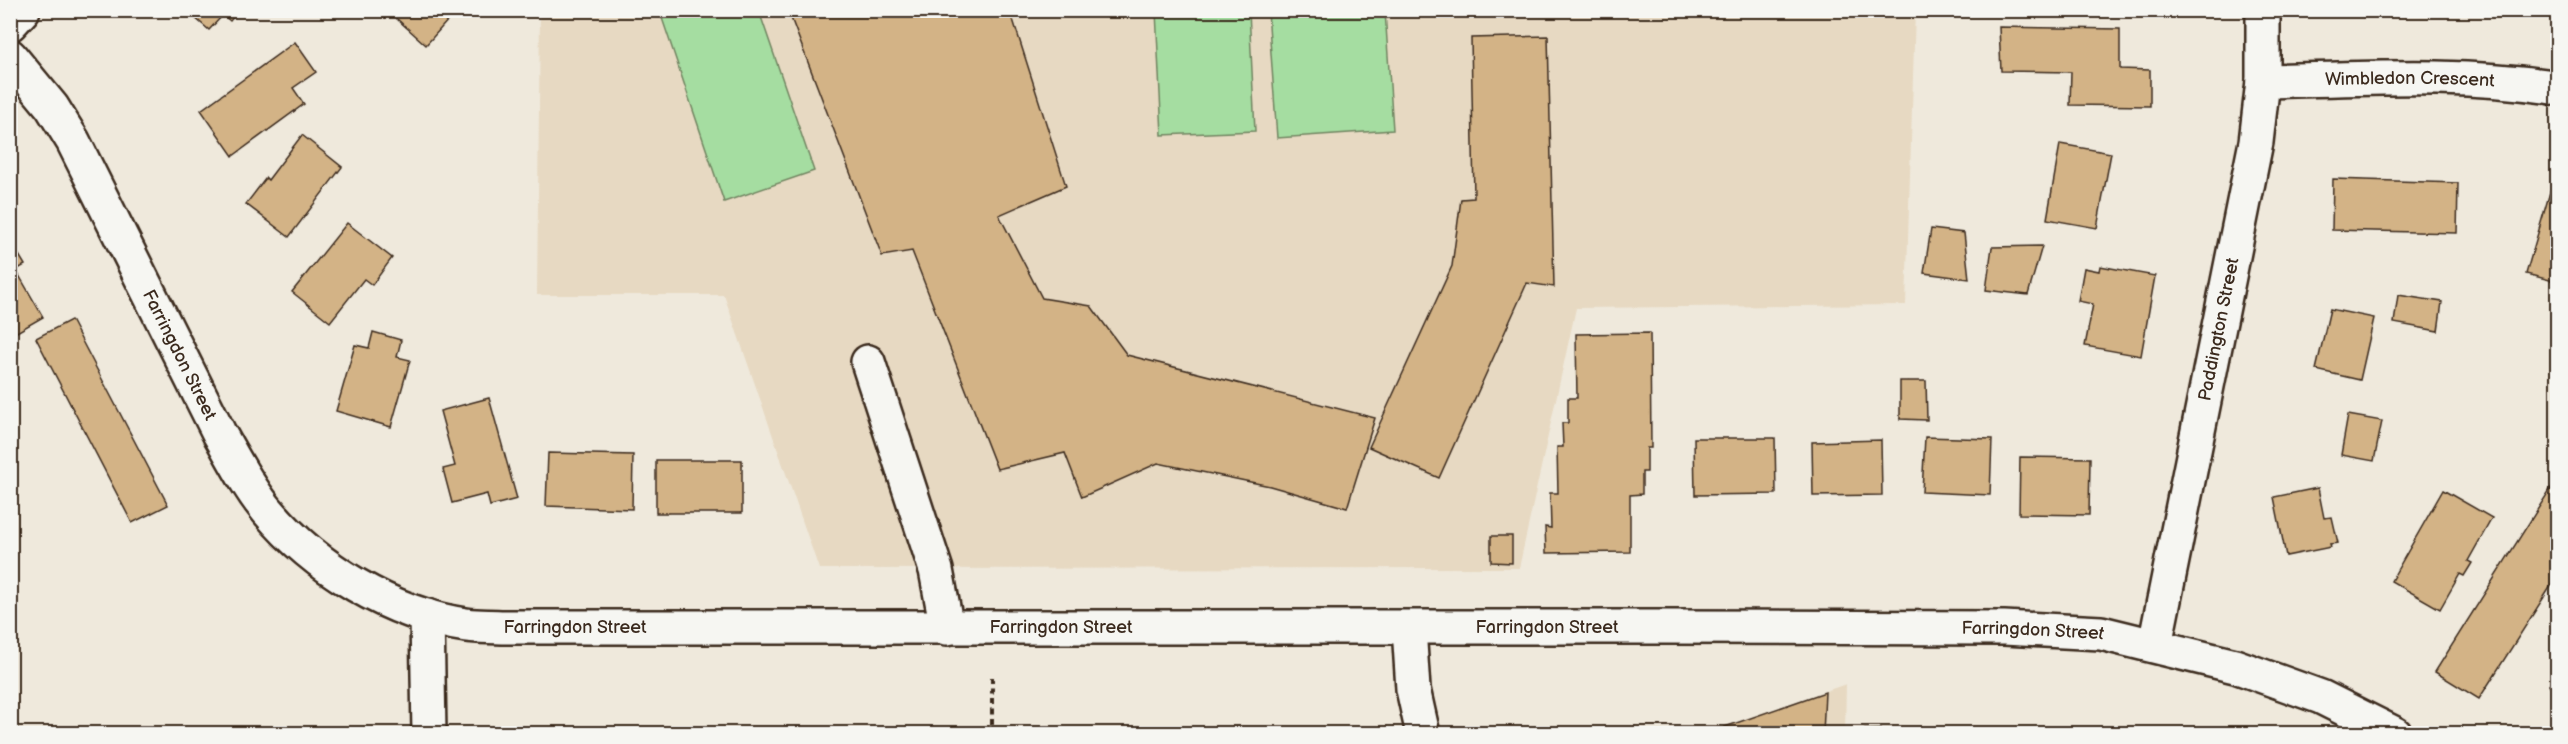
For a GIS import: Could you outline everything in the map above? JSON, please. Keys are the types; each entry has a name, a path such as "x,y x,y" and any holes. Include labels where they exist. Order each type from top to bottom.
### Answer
{"street":[{"path":"10,24 23,10"},
{"name":"Paddington Street","path":"2156,645 2256,142 2263,81 2263,10"},
{"name":"Farringdon Street","path":"10,56 52,107 73,141 219,433 236,464 266,509 296,540 339,573 368,590 427,616 466,625 502,627 2004,628 2101,633 2235,666 2321,697 2395,734"},
{"name":"Wimbledon Crescent","path":"2263,81 2463,78 2514,81 2558,88"},
{"path":"868,362 936,570 947,628"},
{"path":"427,616 429,734"},
{"path":"1409,628 1413,689 1423,734"}],"path":[{"path":"992,677 992,734"}],"shaded area":[{"path":"540,11 1915,11 1906,305 1576,308 1519,568 819,569 724,295 537,295"},
{"path":"1846,684 1845,733 1705,733"}],"green space":[{"path":"683,11 759,11 814,171 724,202 662,18"},
{"path":"1156,11 1249,11 1255,131 1162,135"},
{"path":"1268,11 1385,11 1393,130 1277,138"}],"building":[{"path":"186,10 239,10 230,21 223,15 209,30"},
{"path":"387,10 457,10 426,45"},
{"path":"788,10 1010,10 1066,186 999,215 1042,298 1091,306 1127,355 1375,418 1347,508 1270,486 1158,463 1082,497 1065,453 997,469 912,251 882,256"},
{"path":"1999,27 2120,29 2120,69 2150,70 2150,106 2070,105 2071,72 2001,71"},
{"path":"1548,36 1554,287 1527,283 1439,478 1369,447 1452,266 1461,199 1474,198 1471,38"},
{"path":"295,42 316,72 293,88 304,104 233,156 201,110"},
{"path":"302,135 342,167 289,237 246,204 266,178 268,180"},
{"path":"2060,144 2111,153 2097,228 2047,219"},
{"path":"2333,179 2458,183 2457,233 2332,230"},
{"path":"2550,192 2558,194 2558,282 2526,274"},
{"path":"347,223 392,258 372,285 364,279 330,322 292,292"},
{"path":"1931,229 1964,233 1969,279 1924,273"},
{"path":"10,240 25,265 16,270 43,317 10,336"},
{"path":"2042,246 2028,295 1986,290 1992,247"},
{"path":"2100,266 2155,276 2141,356 2085,346 2093,304 2078,301 2084,268 2099,271"},
{"path":"2398,295 2442,302 2438,331 2394,323"},
{"path":"2330,309 2374,318 2360,380 2316,370"},
{"path":"71,320 168,505 132,523 36,338"},
{"path":"373,332 401,340 397,357 410,360 391,427 336,411 355,345 369,348"},
{"path":"1650,333 1651,448 1647,448 1647,472 1642,472 1642,494 1630,495 1630,552 1546,553 1545,527 1551,528 1550,493 1558,493 1557,447 1563,447 1562,423 1568,423 1568,398 1577,398 1576,334"},
{"path":"1900,381 1926,381 1927,420 1900,419"},
{"path":"489,398 517,499 490,506 487,494 452,503 443,469 455,466 440,411"},
{"path":"2348,415 2382,421 2374,461 2341,455"},
{"path":"1925,437 1992,439 1990,495 1922,492"},
{"path":"1694,438 1775,438 1776,494 1695,495"},
{"path":"1881,440 1882,495 1813,496 1812,442"},
{"path":"548,453 633,455 632,509 546,506"},
{"path":"2020,457 2090,458 2089,515 2019,514"},
{"path":"656,460 742,460 742,513 656,513"},
{"path":"2558,477 2558,575 2479,699 2435,672"},
{"path":"2318,488 2324,518 2332,517 2338,543 2330,544 2331,547 2286,556 2274,497"},
{"path":"2443,490 2492,518 2468,561 2472,563 2464,576 2460,574 2440,609 2391,581"},
{"path":"1491,536 1512,536 1512,563 1491,562"},
{"path":"2558,680 2558,700 2549,685"},
{"path":"1825,692 1823,734 1705,734"},
{"path":"10,710 20,734 10,734"},
{"path":"579,727 585,734 572,734"},
{"path":"1910,729 1910,734 1855,734 1855,730"},
{"path":"1023,731 1097,732 1097,734 1023,734"}]}
